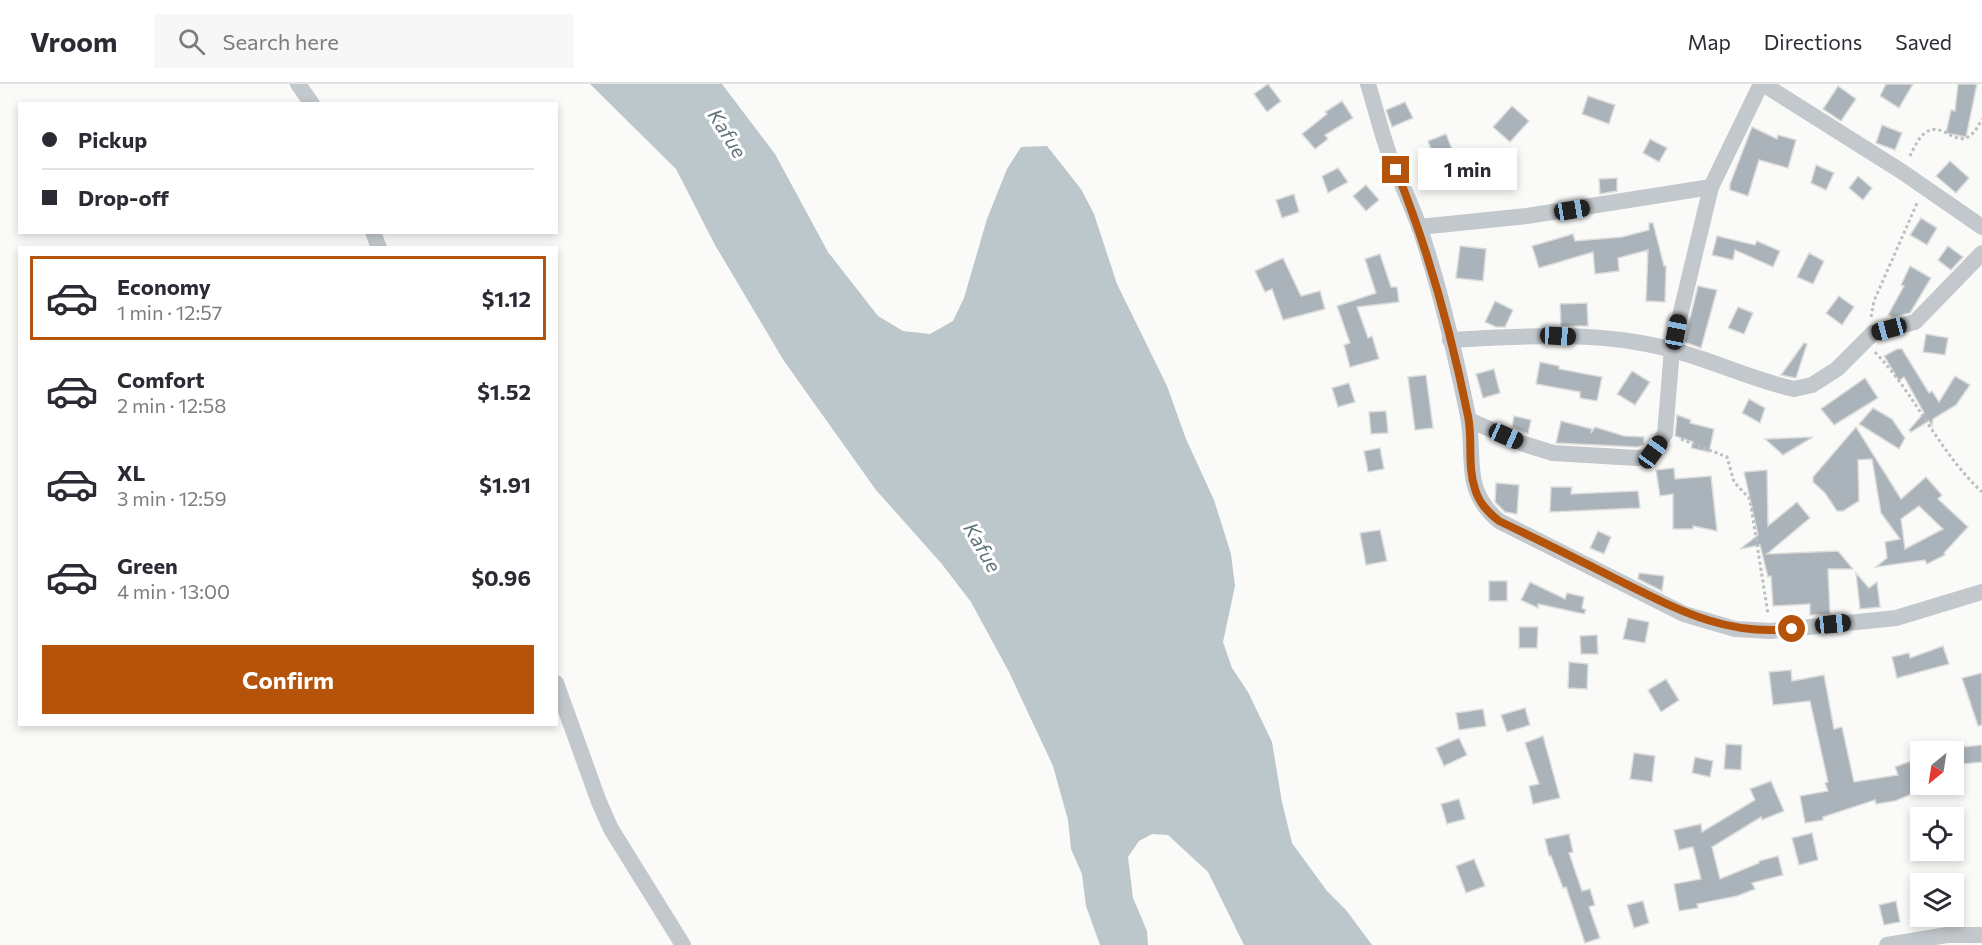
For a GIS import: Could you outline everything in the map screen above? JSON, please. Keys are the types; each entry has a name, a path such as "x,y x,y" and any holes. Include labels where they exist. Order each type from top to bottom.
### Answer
{"street":[{"path":"298,84 311,102"},
{"path":"1368,84 1388,151 1419,227 1450,340 1469,420 1470,462 1475,489 1485,509 1499,521 1684,614 1735,629 1771,631 1896,618 1982,592"},
{"path":"1469,420 1524,444 1553,453 1646,457 1665,434 1672,349 1711,187 1762,84 1901,171 1982,227"},
{"path":"1419,227 1527,216 1711,187"},
{"path":"1450,340 1558,336 1604,338 1672,349 1794,389 1812,385 1837,369 1868,337 1915,322 1982,253"},
{"path":"558,689 611,829 683,945"},
{"path":"1887,945 1947,935 1982,935"}],"path":[{"path":"1901,171 1919,140 1927,131 1933,130 1961,140 1970,137 1982,119"},
{"path":"1924,187 1874,301 1870,313 1868,337 1936,437 1982,492"},
{"path":"1665,434 1724,455 1729,461 1734,482 1749,498 1771,631"}],"water":[{"name":"Kafue","path":"590,84 722,84 775,154 828,252 878,316 903,331 930,334 953,321 964,298 987,219 1007,169 1021,147 1047,146 1081,189 1094,214 1117,284 1167,386 1186,439 1214,500 1231,554 1235,586 1223,642 1232,668 1248,692 1272,742 1282,802 1292,843 1327,891 1346,910 1372,945 1244,945 1208,872 1168,835 1152,834 1139,841 1128,857 1133,898 1147,931 1148,945 1100,945 1086,906 1082,874 1071,849 1068,820 1053,766 1009,672 971,602 941,563 876,490 784,361 715,245 676,169"}],"building":[{"path":"1268,84 1281,101 1267,112 1254,94"},
{"path":"1886,84 1913,84 1899,108 1880,96"},
{"path":"1958,84 1977,84 1966,137 1946,133 1951,110 1955,111"},
{"path":"1838,86 1856,99 1841,121 1823,109"},
{"path":"1588,96 1615,105 1609,124 1582,114"},
{"path":"1342,101 1353,118 1325,135 1328,139 1315,149 1302,134 1327,114 1325,112"},
{"path":"1405,102 1413,118 1392,127 1386,110"},
{"path":"1512,106 1529,121 1510,142 1493,127"},
{"path":"1882,125 1902,133 1895,150 1876,143"},
{"path":"1752,127 1777,139 1778,135 1796,140 1788,168 1759,160 1748,196 1730,190 1730,184"},
{"path":"1446,134 1456,159 1437,166 1428,141"},
{"path":"1650,139 1667,148 1659,162 1643,153"},
{"path":"1950,161 1969,178 1956,193 1936,176"},
{"path":"1816,165 1834,173 1826,190 1811,183"},
{"path":"1338,168 1348,182 1328,193 1322,176"},
{"path":"1858,176 1872,188 1863,200 1849,188"},
{"path":"1617,178 1617,191 1600,194 1599,179"},
{"path":"1366,185 1379,200 1366,211 1353,196"},
{"path":"1294,194 1299,212 1282,218 1276,200"},
{"path":"1921,218 1937,228 1927,245 1910,235"},
{"path":"1649,223 1653,223 1664,266 1666,266 1665,302 1646,301 1648,250 1618,258 1619,271 1595,274 1593,252 1539,268 1532,246 1573,234 1575,241 1622,237 1649,230"},
{"path":"1717,236 1755,245 1757,241 1780,251 1773,267 1735,250 1733,260 1712,255"},
{"path":"1460,246 1486,249 1483,281 1456,278"},
{"path":"1948,246 1963,257 1951,270 1938,260"},
{"path":"1809,253 1824,261 1813,284 1797,277"},
{"path":"1380,254 1391,287 1397,287 1399,302 1357,307 1368,338 1372,336 1379,359 1350,367 1344,345 1350,343 1337,306 1376,293 1365,259"},
{"path":"1283,258 1301,296 1320,291 1325,309 1283,320 1272,289 1265,292 1255,271"},
{"path":"1910,266 1931,278 1910,313 1892,317 1888,315 1904,286 1901,285"},
{"path":"1698,286 1717,290 1701,348 1684,342"},
{"path":"1839,296 1854,307 1842,325 1826,313"},
{"path":"1495,301 1513,310 1505,327 1496,327 1485,322"},
{"path":"1587,303 1588,326 1561,326 1560,304"},
{"path":"1738,307 1753,313 1744,334 1728,328"},
{"path":"1926,334 1948,338 1945,355 1923,352"},
{"path":"1804,343 1807,344 1796,378 1781,375"},
{"path":"1897,349 1902,349 1929,393 1932,391 1939,402 1955,376 1970,385 1956,405 1933,419 1932,426 1929,421 1911,432 1909,430 1924,413 1904,377 1899,381 1884,356"},
{"path":"1540,362 1559,366 1559,369 1602,377 1597,401 1580,398 1580,392 1536,384"},
{"path":"1494,369 1500,393 1483,398 1476,374"},
{"path":"1632,371 1650,382 1635,405 1617,394"},
{"path":"1426,375 1433,428 1415,430 1408,377"},
{"path":"1865,378 1878,398 1834,425 1821,409"},
{"path":"1349,383 1355,402 1338,407 1332,388"},
{"path":"1749,399 1765,408 1760,423 1742,413"},
{"path":"1873,408 1892,419 1905,438 1899,449 1859,424"},
{"path":"1386,411 1388,433 1371,434 1369,412"},
{"path":"1677,415 1691,420 1690,423 1714,429 1709,452 1691,448 1693,442 1675,436"},
{"path":"1514,416 1531,420 1528,434 1512,427"},
{"path":"1561,421 1592,429 1591,433 1595,427 1624,436 1644,437 1644,445 1637,447 1556,443"},
{"path":"1856,427 1901,499 1926,477 1942,495 1938,499 1968,527 1944,553 1945,555 1927,564 1925,560 1876,567 1887,558 1885,542 1900,539 1881,513 1872,459 1858,460 1859,501 1843,511 1837,511 1825,493 1813,482 1813,477","holes":["1919,506 1943,529 1905,549 1901,519"]},
{"path":"1813,437 1783,455 1765,439"},
{"path":"1380,448 1384,469 1368,472 1364,451"},
{"path":"1674,468 1675,479 1711,476 1717,531 1693,526 1693,529 1673,529 1673,494 1660,496 1656,470"},
{"path":"1767,470 1768,526 1797,502 1810,518 1767,554 1838,551 1853,569 1828,569 1830,614 1810,615 1810,604 1773,606 1771,576 1768,577 1760,545 1740,549 1758,535 1744,472"},
{"path":"1496,483 1519,485 1517,514 1505,512 1495,502"},
{"path":"1551,487 1572,487 1571,494 1638,491 1640,508 1550,512"},
{"path":"1380,530 1387,561 1366,565 1360,533"},
{"path":"1598,531 1611,537 1604,554 1590,548"},
{"path":"1639,573 1664,576 1662,591 1638,579"},
{"path":"1856,573 1869,588 1877,582 1880,607 1860,609"},
{"path":"1489,581 1507,581 1507,601 1489,601"},
{"path":"1530,582 1565,599 1567,593 1584,597 1582,608 1586,610 1584,614 1538,604 1538,608 1521,600"},
{"path":"1628,618 1649,622 1645,643 1623,639"},
{"path":"1519,627 1538,627 1537,648 1519,648"},
{"path":"1597,635 1598,654 1581,654 1580,636"},
{"path":"1943,646 1949,664 1897,678 1892,657 1909,653 1910,658"},
{"path":"1569,662 1588,664 1587,689 1568,688"},
{"path":"1791,670 1792,681 1824,675 1834,729 1842,727 1854,782 1898,775 1895,767 1910,761 1910,795 1895,801 1876,804 1875,800 1823,817 1823,820 1805,823 1800,796 1828,791 1810,701 1773,705 1769,672"},
{"path":"1982,673 1982,725 1978,726 1962,678"},
{"path":"1666,679 1679,700 1661,712 1648,690"},
{"path":"1525,708 1530,725 1507,732 1501,715"},
{"path":"1483,709 1486,726 1459,730 1456,713"},
{"path":"1543,736 1560,798 1533,804 1529,786 1539,784 1525,743"},
{"path":"1459,738 1467,755 1444,766 1436,748"},
{"path":"1726,744 1742,745 1741,770 1724,769"},
{"path":"1982,745 1982,762 1964,764 1964,747"},
{"path":"1634,753 1655,756 1652,782 1630,779"},
{"path":"1695,757 1713,761 1710,777 1692,773"},
{"path":"1771,781 1784,811 1762,820 1761,817 1712,847 1720,879 1759,863 1759,861 1778,856 1783,875 1752,883 1755,889 1737,896 1697,904 1698,908 1679,911 1674,884 1701,879 1693,847 1679,850 1674,830 1701,824 1702,832 1755,800 1750,789"},
{"path":"1459,799 1465,819 1447,824 1441,804"},
{"path":"1812,833 1818,860 1799,865 1792,838"},
{"path":"1569,834 1573,852 1569,853 1582,891 1590,889 1595,905 1589,907 1600,938 1585,943 1566,887 1563,888 1551,856 1549,856 1545,839"},
{"path":"1474,859 1485,886 1466,893 1456,866"},
{"path":"1643,901 1649,923 1634,928 1627,905"},
{"path":"1896,901 1900,922 1884,925 1879,905"}],"route":[{"path":"1396,170 1419,227 1450,340 1469,420 1470,462 1475,489 1485,509 1499,521 1684,614 1735,629 1771,631 1792,629"}]}
